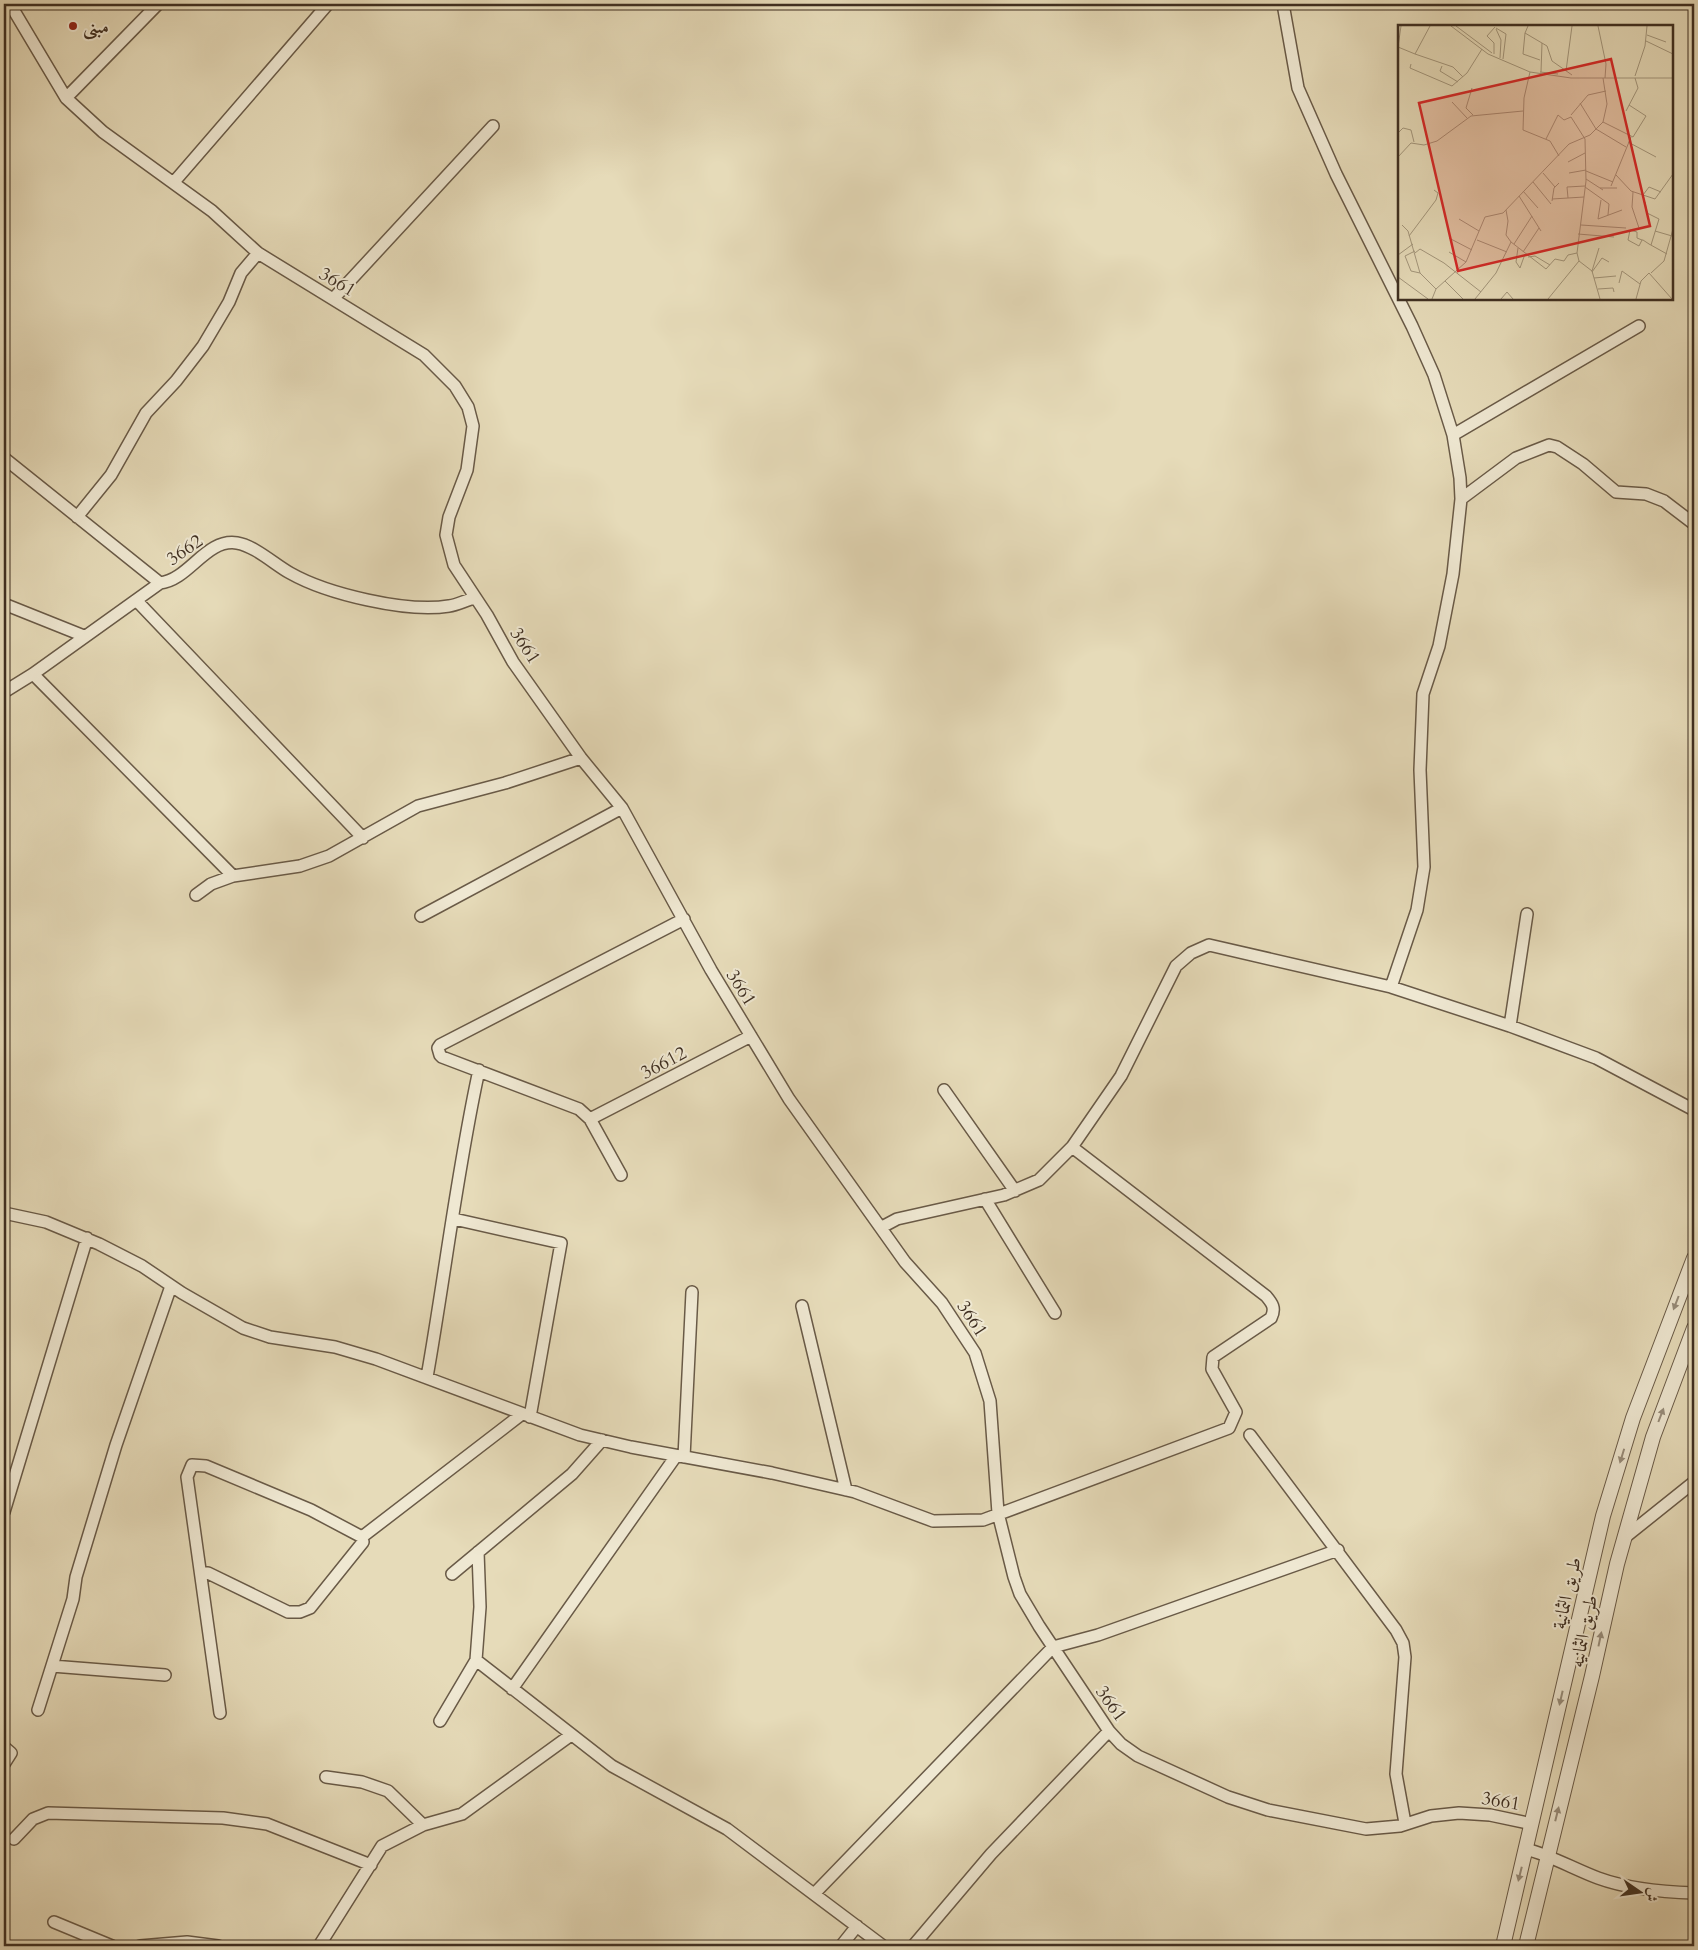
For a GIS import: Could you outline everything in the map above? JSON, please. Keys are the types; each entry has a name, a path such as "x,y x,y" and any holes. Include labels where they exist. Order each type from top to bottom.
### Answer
{"street":[{"name":"3661","path":"10,4 66,98 103,132 212,211 258,253 424,355 449,379 468,407 473,426 467,470 449,517 446,535 454,565 513,662 581,758 622,808 711,970 789,1100 882,1227 905,1262 942,1303 974,1353 980,1367 992,1418 998,1514 1020,1594 1109,1731 1121,1744 1138,1756 1247,1804 1366,1829 1405,1824 1431,1816 1475,1813 1532,1824"},
{"path":"66,98 158,4"},
{"path":"174,182 328,4"},
{"path":"1283,4 1298,88 1336,174 1398,298"},
{"path":"333,299 493,126"},
{"path":"77,517 111,475 146,413 176,381 203,346 229,302 241,273 258,253"},
{"path":"1390,987 1417,910 1424,867 1420,770 1423,694 1439,646 1451,583 1461,499 1460,478 1453,435 1434,375 1399,300"},
{"path":"1453,435 1639,326"},
{"path":"1461,499 1516,458 1549,445 1557,447 1583,464 1616,492 1646,494 1664,501 1694,524"},
{"name":"3662","path":"4,458 160,583 175,577 218,546 237,543 306,580 363,599 400,605 433,607 451,606 475,598"},
{"path":"7,685 32,674 160,583"},
{"path":"136,600 363,838"},
{"path":"4,604 84,636"},
{"path":"32,674 234,876"},
{"path":"196,895 211,884 234,876 300,866 329,856 418,806 505,783 581,758"},
{"path":"421,916 622,808"},
{"path":"1510,1026 1527,914"},
{"path":"621,1175 590,1119 579,1109 442,1057 438,1048 440,1045 684,919"},
{"path":"882,1227 897,1219 1015,1191 1040,1180 1072,1147 1121,1076 1176,966 1191,953 1209,945 1390,987 1510,1026 1596,1058 1694,1110"},
{"name":"36612","path":"590,1119 751,1036"},
{"path":"427,1377 454,1219 458,1172 478,1070"},
{"path":"944,1090 1015,1191"},
{"path":"4,1213 46,1222 87,1238 142,1266 171,1286 243,1328 270,1337 376,1358 526,1416 602,1440 680,1457 772,1473 846,1490 933,1521 983,1520 1219,1434 1229,1428 1236,1412 1212,1369 1213,1356 1271,1318 1274,1312 1273,1306 1266,1296 1072,1147"},
{"path":"985,1199 1056,1313"},
{"path":"362,1537 526,1416 561,1243 454,1219"},
{"path":"4,1512 87,1238"},
{"name":"طريق الثمانية","path":"1503,1946 1603,1516 1634,1418 1694,1258"},
{"path":"38,1710 116,1445 171,1286"},
{"path":"512,1689 680,1457 692,1292"},
{"path":"802,1306 846,1490"},
{"name":"طريق الثمانيه","path":"1526,1946 1546,1854 1624,1538 1652,1437 1694,1328"},
{"path":"1250,1435 1338,1550 1396,1630 1403,1643 1405,1666 1396,1774 1405,1824"},
{"path":"452,1574 572,1474 602,1440"},
{"path":"220,1714 187,1477 192,1465 206,1466 302,1506 362,1537"},
{"path":"1624,1538 1689,1491 1694,1482"},
{"path":"201,1573 208,1573 288,1612 300,1612 310,1608 355,1554 363,1542 362,1537"},
{"path":"814,1894 1054,1647 1098,1634 1338,1550"},
{"path":"440,1721 476,1660 480,1606 478,1552"},
{"path":"476,1660 612,1766 727,1830 883,1946"},
{"path":"52,1666 165,1675"},
{"path":"913,1946 991,1854 1109,1731"},
{"path":"319,1946 382,1846 423,1825 462,1814 571,1735"},
{"path":"4,1747 11,1753 4,1764"},
{"path":"326,1777 362,1782 388,1792 423,1825"},
{"path":"14,1840 33,1819 48,1813 223,1818 267,1824 371,1865"},
{"path":"1526,1849 1546,1854 1596,1878 1615,1884 1661,1891 1694,1893"},
{"path":"54,1922 112,1946"},
{"path":"841,1946 857,1926"},
{"path":"140,1946 187,1942 218,1946"}],"place":[{"name":"مبنى","path":"73,26"}]}
